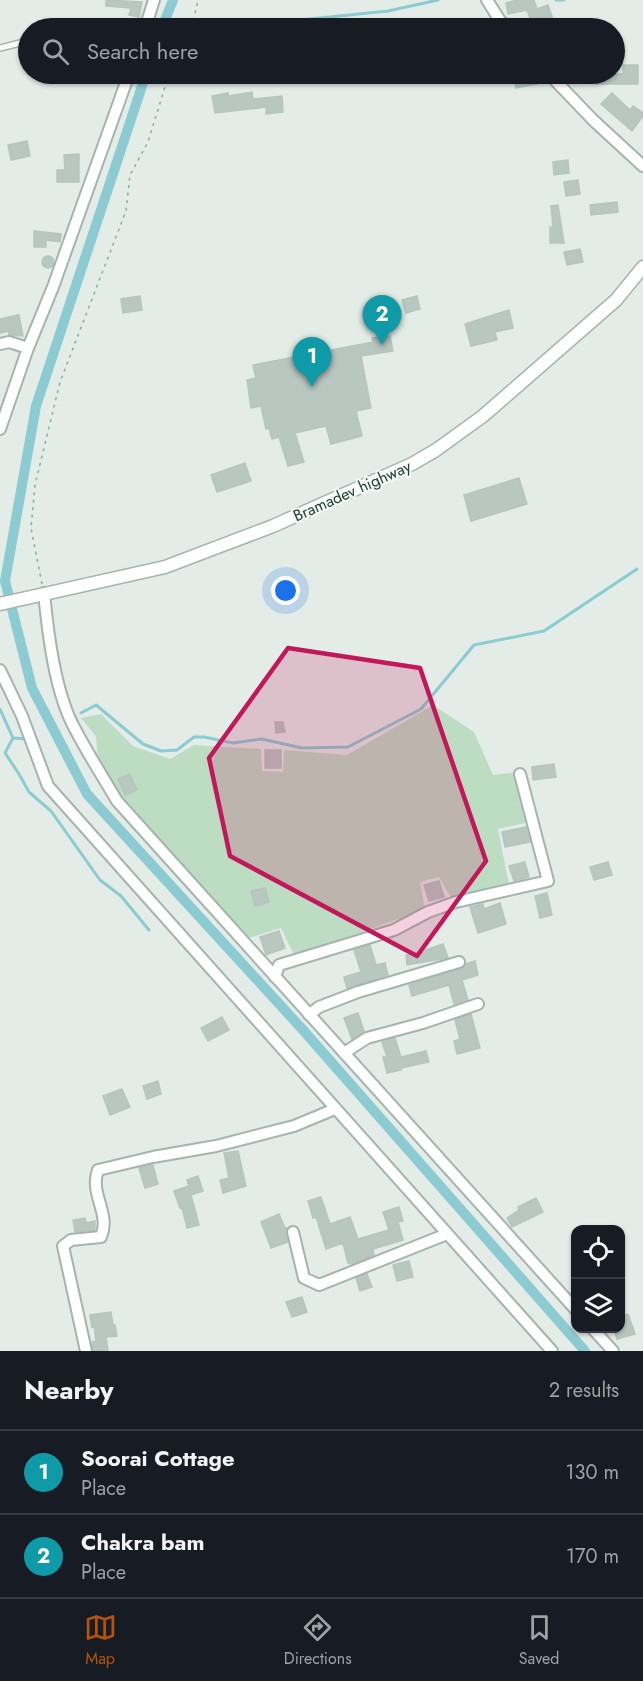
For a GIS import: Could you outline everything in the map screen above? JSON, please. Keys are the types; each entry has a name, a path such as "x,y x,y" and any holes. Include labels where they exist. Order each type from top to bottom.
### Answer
{"street":[{"path":"148,18 154,0"},
{"path":"487,0 498,18"},
{"path":"0,429 125,84"},
{"path":"559,84 593,120 643,166"},
{"name":"Bramadev highway","path":"0,604 165,567 273,526 412,464 436,450 483,416 616,300 643,267"},
{"path":"0,344 9,342 28,348"},
{"path":"41,594 49,645 63,698 74,728 117,801 571,1304"},
{"path":"0,670 22,716 48,786 552,1351"},
{"path":"275,977 279,965 394,930 428,912 548,881 520,774"},
{"path":"309,1015 319,1007 348,996 459,962"},
{"path":"344,1053 367,1038 423,1023 478,1004"},
{"path":"86,1351 63,1246 71,1240 101,1237 105,1226 94,1180 98,1170 216,1146 294,1126 335,1109"},
{"path":"293,1232 304,1278 319,1285 447,1234"},
{"path":"596,1333 613,1351"}],"lane":[{"path":"0,48 18,44"}],"path":[{"path":"194,18 198,0"},
{"path":"41,594 31,528 38,473 60,382 126,211 130,176 148,142 166,84"}],"highlighted area":[{"path":"288,648 420,668 486,861 417,956 230,856 209,758"}],"green space":[{"path":"433,705 474,732 493,775 518,772 529,822 498,829 509,885 451,898 439,877 420,882 425,909 295,957 281,928 246,939 121,798 98,762 96,736 81,718 101,714 133,746 170,759 194,745 261,749 262,771 283,772 284,750 347,755"}],"building":[{"path":"106,0 142,2 139,17 129,15 131,8 106,6"},
{"path":"517,0 534,0 537,9 548,5 553,18 530,18 527,10 508,14 506,3"},
{"path":"625,65 638,65 638,84 625,84"},
{"path":"515,84 538,84 516,88"},
{"path":"252,92 253,99 282,96 283,112 266,114 266,107 215,113 212,96"},
{"path":"612,93 630,110 633,106 643,113 632,131 601,104"},
{"path":"27,141 30,156 11,160 8,145"},
{"path":"79,154 79,182 57,182 57,170 65,170 64,155"},
{"path":"568,160 569,173 554,175 553,162"},
{"path":"578,180 580,194 566,196 564,182"},
{"path":"617,202 618,212 591,215 590,205"},
{"path":"558,205 564,243 550,243 550,227 553,227 551,206"},
{"path":"34,231 61,234 60,242 46,240 46,247 34,247"},
{"path":"580,249 583,262 567,265 564,252"},
{"path":"50,256 54,262 50,268 46,268 42,260"},
{"path":"140,296 142,310 123,313 121,299"},
{"path":"417,296 420,309 406,313 402,300"},
{"path":"509,310 513,328 495,332 497,340 471,346 465,324"},
{"path":"19,315 23,336 9,335 8,331 0,333 0,319"},
{"path":"390,336 393,351 361,356 371,408 356,411 362,436 331,444 326,426 295,433 304,462 288,466 279,437 272,439 269,428 266,429 261,406 251,408 247,380 256,378 253,365 373,342 372,338"},
{"path":"245,463 251,481 217,492 211,475"},
{"path":"519,478 527,504 471,521 464,495"},
{"path":"275,722 283,722 285,732 276,733"},
{"path":"265,750 281,750 281,768 265,768"},
{"path":"554,764 556,777 533,780 532,767"},
{"path":"130,774 137,790 125,795 118,779"},
{"path":"526,827 530,842 505,847 502,832"},
{"path":"525,862 529,877 514,881 509,866"},
{"path":"608,862 612,875 594,880 590,867"},
{"path":"439,881 444,897 429,901 424,885"},
{"path":"265,888 269,902 255,906 251,891"},
{"path":"547,893 552,915 540,918 535,896"},
{"path":"500,903 506,924 478,933 470,907 483,904 484,909"},
{"path":"279,931 285,948 266,955 260,937"},
{"path":"443,944 448,958 407,965 406,955 426,952 425,950"},
{"path":"370,945 376,965 385,963 388,975 347,988 344,977 361,972 354,950"},
{"path":"475,961 478,975 462,980 468,1000 454,1004 449,985 412,996 409,985 461,969 466,964"},
{"path":"358,1013 364,1031 352,1039 344,1018"},
{"path":"471,1014 480,1048 457,1054 454,1041 460,1039 455,1020"},
{"path":"222,1017 229,1030 208,1041 201,1028"},
{"path":"395,1038 401,1057 426,1051 429,1062 387,1073 383,1057 387,1057 382,1042"},
{"path":"158,1081 161,1094 147,1099 143,1086"},
{"path":"122,1089 130,1107 110,1115 103,1096"},
{"path":"238,1151 246,1186 223,1193 220,1180 229,1178 224,1153"},
{"path":"153,1165 158,1184 145,1188 139,1168"},
{"path":"198,1176 203,1191 191,1195 199,1225 187,1228 182,1207 180,1208 174,1191 189,1186 187,1180"},
{"path":"321,1197 330,1224 350,1217 358,1239 389,1230 383,1212 399,1207 403,1221 398,1222 403,1240 373,1249 374,1255 351,1264 348,1263 343,1243 326,1249 316,1217 313,1218 308,1201"},
{"path":"536,1198 543,1212 512,1227 507,1218 519,1210 518,1207"},
{"path":"279,1214 287,1228 288,1242 271,1248 261,1222"},
{"path":"85,1218 86,1223 95,1221 95,1230 75,1232 73,1220"},
{"path":"409,1261 413,1277 397,1281 393,1265"},
{"path":"367,1274 372,1287 360,1291 356,1278"},
{"path":"302,1297 307,1312 292,1317 286,1302"},
{"path":"111,1312 117,1336 106,1337 108,1351 93,1351 92,1342 96,1341 90,1315"},
{"path":"628,1314 635,1334 617,1339 615,1333 625,1333 625,1315"}],"waterway":[{"path":"166,18 173,0"},
{"path":"320,18 388,11 438,0"},
{"path":"556,0 564,0"},
{"path":"143,84 36,406 5,581 32,688 87,794 303,1030 585,1351"},
{"path":"81,713 96,705 143,744 161,751 177,750 194,737 233,743 262,739 302,748 348,747 421,709 474,645 544,631 637,569"},
{"path":"0,709 13,738"},
{"path":"26,739 13,738 5,753 29,792 51,811 100,880 121,896 149,930"}],"place":[{"name":"Chakra bam","path":"382,345"},
{"name":"Soorai Cottage","path":"312,387"}]}
